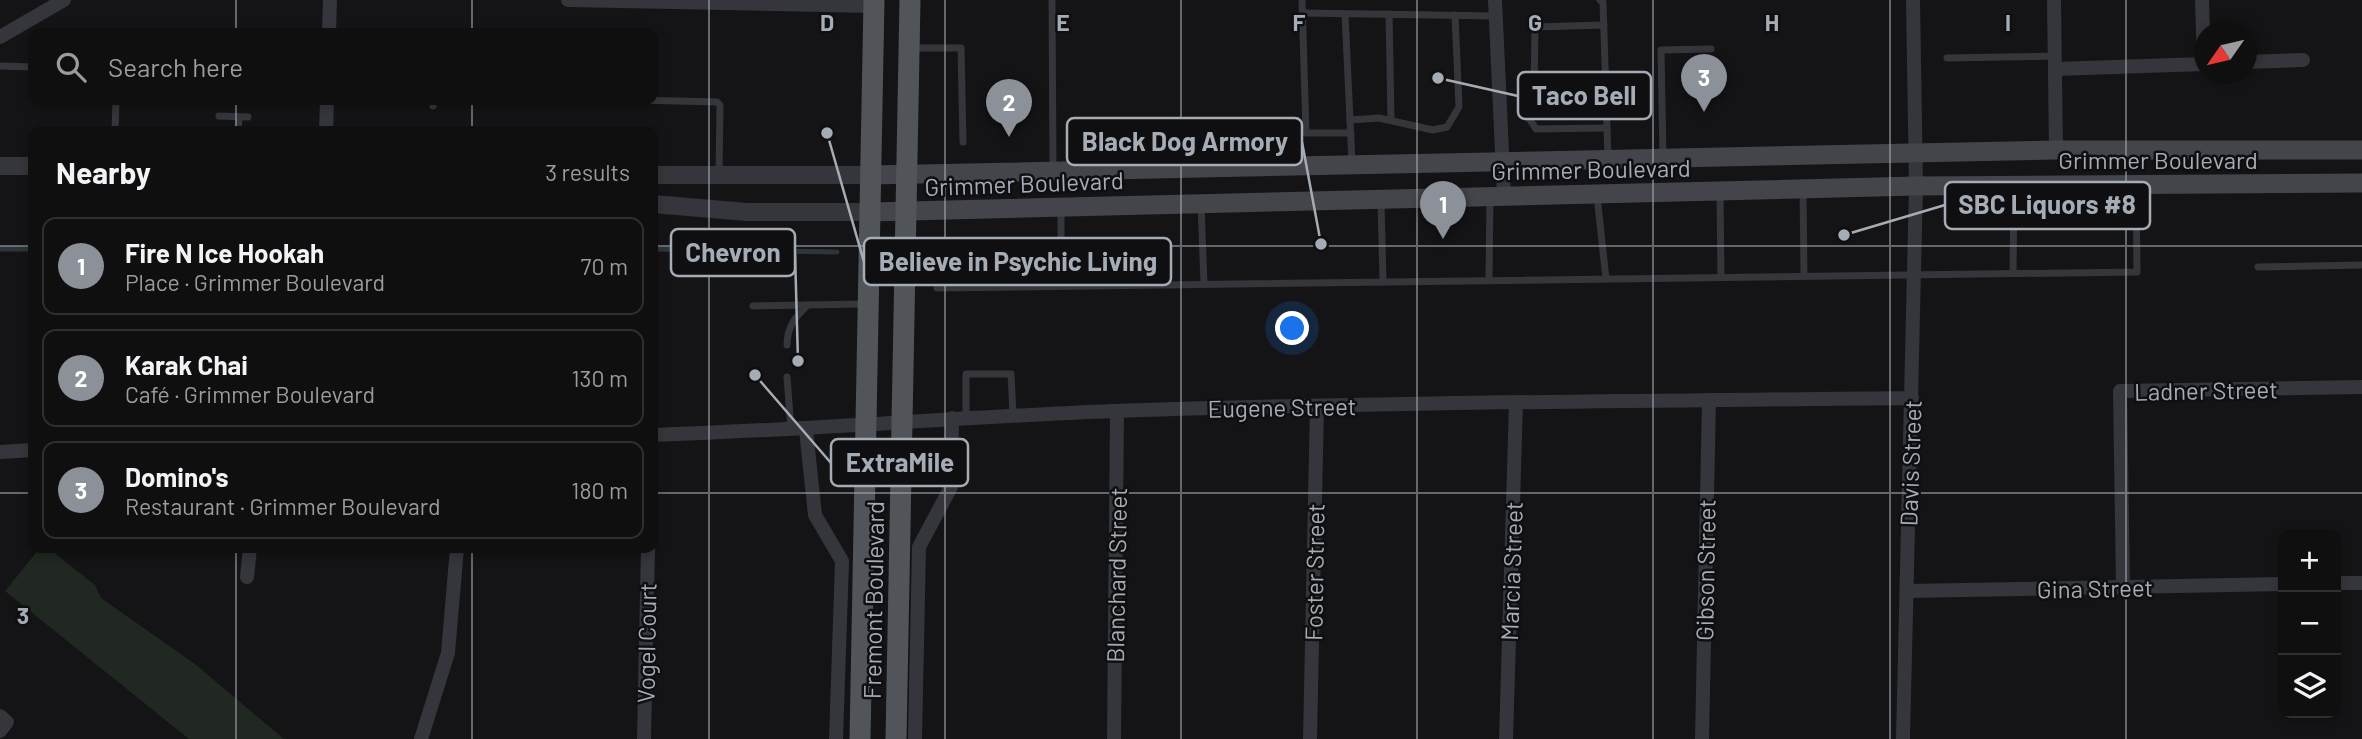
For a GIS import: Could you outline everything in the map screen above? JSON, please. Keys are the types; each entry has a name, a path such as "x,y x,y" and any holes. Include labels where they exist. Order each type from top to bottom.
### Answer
{"main road":[{"name":"Fremont Boulevard","path":"896,739 911,0"},
{"name":"Fremont Boulevard","path":"860,739 874,3"},
{"name":"Grimmer Boulevard","path":"871,175 2056,150 2362,150"},
{"name":"Grimmer Boulevard","path":"870,212 1916,186 2362,183"}],"street":[{"path":"0,37 64,0"},
{"path":"329,28 330,0"},
{"path":"568,0 874,3"},
{"path":"1495,0 1502,160 1497,195"},
{"name":"Davis Street","path":"1903,739 1916,186 1913,0"},
{"path":"2054,0 2056,150"},
{"path":"2202,0 2203,21"},
{"path":"2257,62 2303,60"},
{"path":"2055,63 2194,64"},
{"path":"326,126 327,105"},
{"path":"0,166 28,166"},
{"name":"Grimmer Boulevard","path":"658,175 871,175"},
{"name":"Grimmer Boulevard","path":"658,204 747,212 870,212"},
{"name":"Ladner Street","path":"2123,587 2120,391 2362,387"},
{"name":"Eugene Street","path":"658,435 798,430 959,417 1317,405 1912,398"},
{"name":"Gibson Street","path":"1702,739 1709,400"},
{"name":"Marcia Street","path":"1506,739 1516,403"},
{"name":"Foster Street","path":"1310,739 1317,405"},
{"name":"Blanchard Street","path":"1114,739 1118,411"},
{"name":"Fremont Boulevard","path":"915,739 919,547 951,487 959,417"},
{"name":"Fremont Boulevard","path":"798,430 816,515 842,561 836,739"},
{"path":"0,452 28,450"},
{"path":"247,577 249,553"},
{"path":"421,739 449,653 457,553"},
{"name":"Vogel Court","path":"644,739 648,553"},
{"path":"2341,583 2362,583"},
{"name":"Gina Street","path":"1907,591 2278,584"}],"lane":[{"path":"1052,0 1053,171"},
{"path":"1303,0 1306,133 1351,133"},
{"path":"1600,0 1603,2 1608,159"},
{"path":"1303,13 1496,16"},
{"path":"1345,13 1352,164"},
{"path":"1389,14 1391,120"},
{"path":"1350,120 1391,120 1433,130 1447,127 1459,107 1455,15"},
{"path":"1604,25 1535,27 1534,92 1527,115 1536,129 1607,128"},
{"path":"909,48 961,48 963,142"},
{"path":"1663,159 1661,50 1711,50"},
{"path":"1947,58 2055,63"},
{"path":"0,66 28,67"},
{"path":"658,101 717,102 720,105 719,175"},
{"path":"115,126 116,105"},
{"path":"219,116 248,117"},
{"path":"238,126 239,117"},
{"path":"937,288 2137,272 2136,184"},
{"path":"2014,185 2014,273"},
{"path":"1803,189 1804,276"},
{"path":"1720,192 1721,277"},
{"path":"1597,194 1606,279"},
{"path":"1489,280 1497,195"},
{"path":"1381,198 1382,282"},
{"path":"1201,203 1204,284"},
{"path":"1061,207 1062,286"},
{"path":"2258,267 2362,265"},
{"path":"753,306 869,304"},
{"path":"787,345 787,332 791,323 808,305"},
{"path":"959,417 966,374 1012,374 1013,415"},
{"path":"787,377 798,430"}],"shaded area":[{"path":"36,553 54,553 95,585 101,598 195,664 284,739 189,739 5,591"}],"waterway":[{"path":"0,249 28,249"},
{"path":"658,249 837,252"}],"place":[{"name":"Taco Bell","path":"1438,78"},
{"name":"Domino's","path":"1704,112"},
{"name":"Believe in Psychic Living","path":"827,133"},
{"name":"Karak Chai","path":"1009,137"},
{"name":"SBC Liquors #8","path":"1844,235"},
{"name":"Fire N Ice Hookah","path":"1443,239"},
{"name":"Black Dog Armory","path":"1321,244"},
{"name":"Chevron","path":"798,361"},
{"name":"ExtraMile","path":"755,375"}]}
